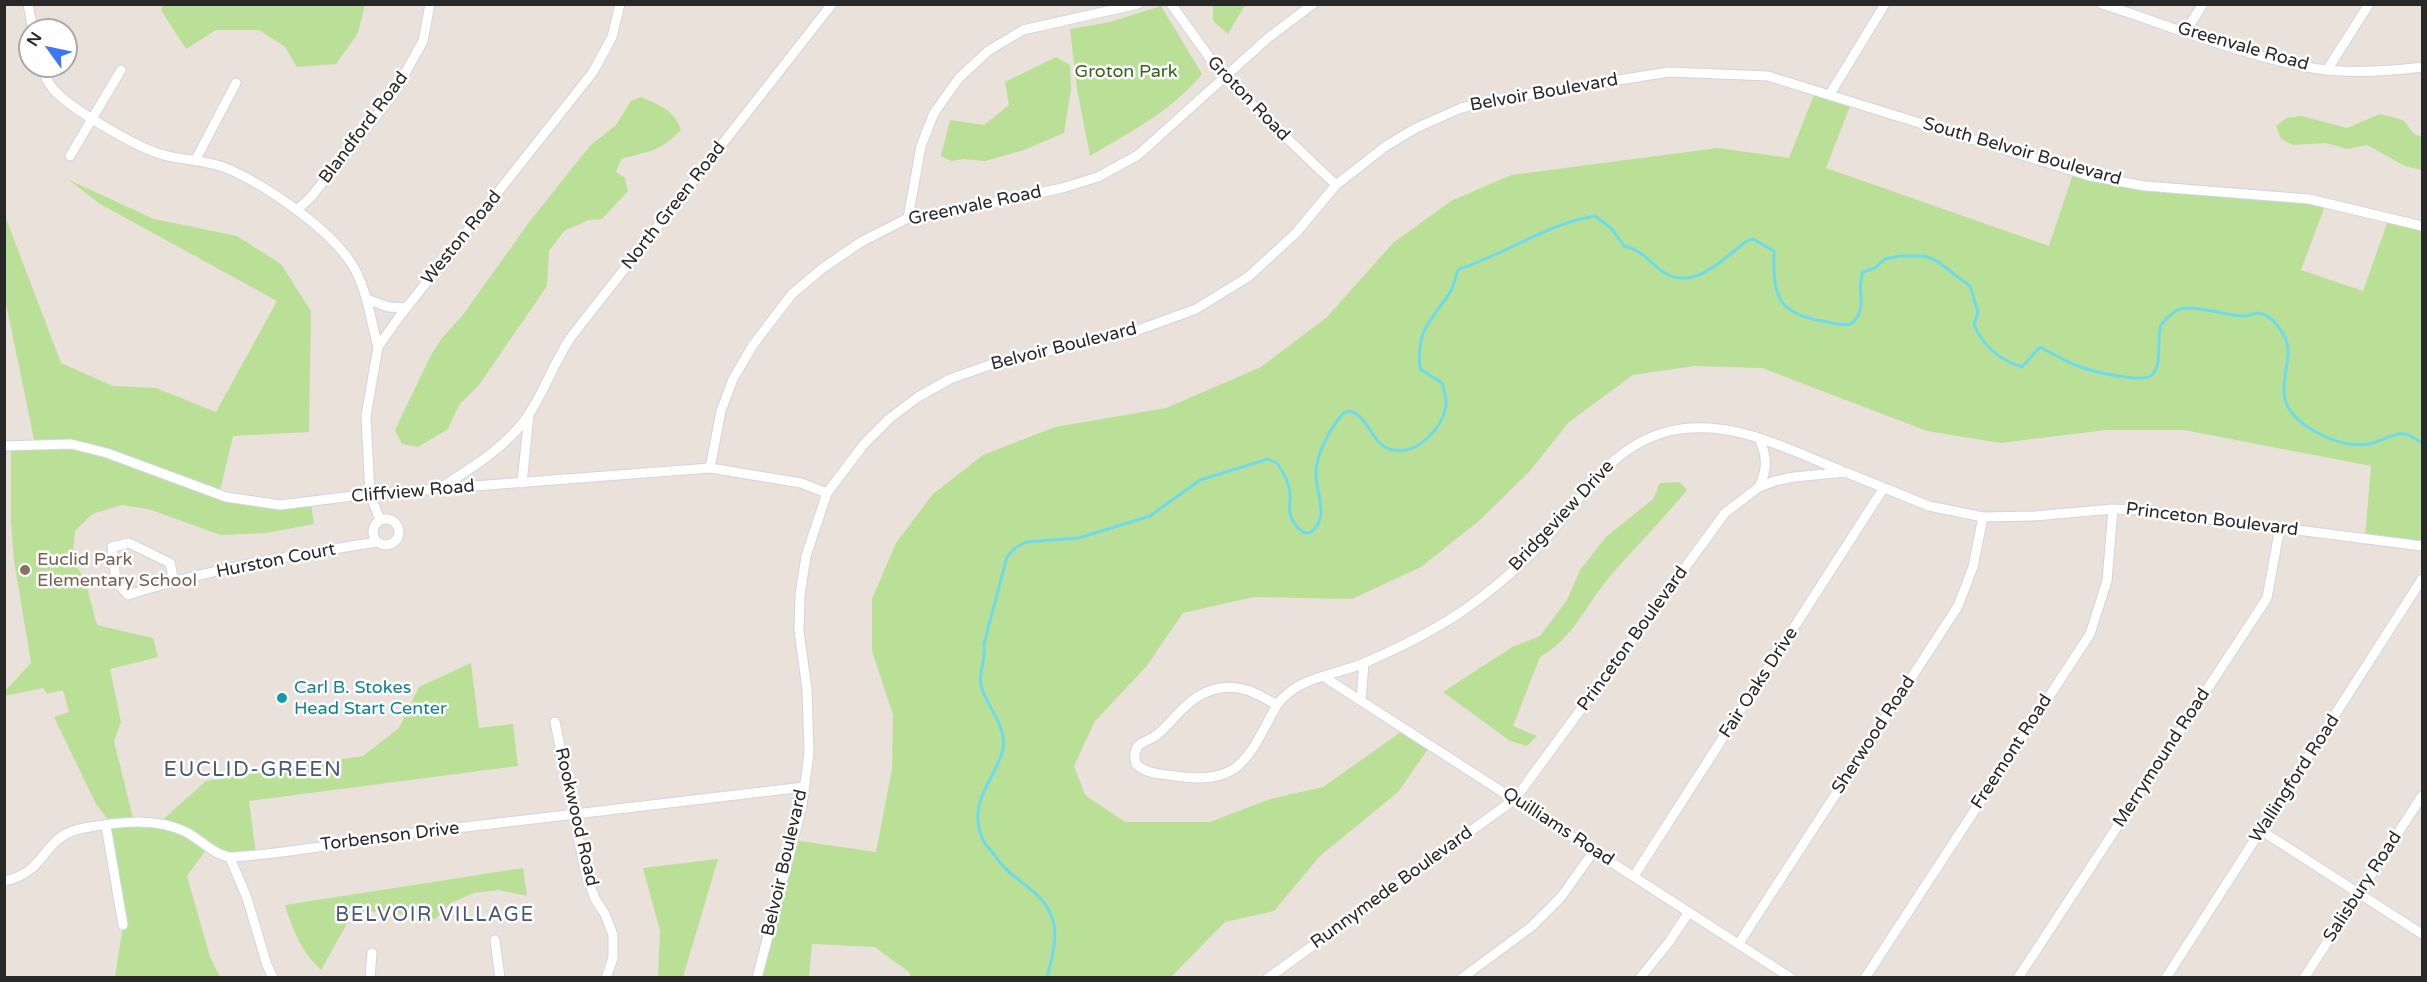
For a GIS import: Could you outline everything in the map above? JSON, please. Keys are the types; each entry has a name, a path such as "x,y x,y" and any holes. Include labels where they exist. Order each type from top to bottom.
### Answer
{"street":[{"name":"Blandford Road","path":"297,210 311,197 393,95 423,41 430,4"},
{"name":"Weston Road","path":"370,494 366,416 378,347 406,308 593,72 612,37 620,4"},
{"name":"North Green Road","path":"441,488 474,466 511,435 529,414 555,361 571,337 832,4"},
{"path":"908,218 921,146 934,113 959,78 981,58 1023,30 1138,4"},
{"name":"Groton Road","path":"1171,4 1225,79 1336,185"},
{"name":"Greenvale Road","path":"710,468 721,411 734,379 771,320 792,294 823,268 861,242 908,218 946,213 1062,188 1098,177 1138,154 1225,79 1268,38 1313,4"},
{"path":"1830,94 1886,4"},
{"name":"Greenvale Road","path":"2102,4 2266,56 2327,70 2392,71 2422,68"},
{"path":"2186,31 2203,4"},
{"path":"2327,70 2368,4"},
{"path":"70,156 121,70"},
{"name":"Belvoir Boulevard","path":"757,978 802,806 809,742 807,688 799,631 800,596 806,556 827,493 864,444 890,418 918,397 950,379 998,362 1130,333 1196,309 1248,277 1296,233 1336,185 1386,146 1416,128 1461,108 1520,95 1669,72 1768,76"},
{"name":"South Belvoir Boulevard","path":"1768,76 2090,176 2145,186 2308,199 2422,226"},
{"path":"48,78 55,90 93,118 156,152 196,159 231,170 315,223 348,258 366,298 378,347"},
{"path":"196,159 236,83"},
{"path":"366,298 389,307 406,308"},
{"name":"North Green Road","path":"522,483 529,414"},
{"name":"Bridgeview Drive","path":"1277,705 1245,688 1232,687 1207,691 1194,698 1158,734 1138,746 1134,758 1136,764 1150,772 1212,779 1243,763 1277,705 1296,685 1364,663 1413,641 1483,596 1536,549 1607,465 1625,451 1647,439 1685,429 1730,430 1759,438 1845,472"},
{"path":"1759,438 1767,462 1765,475 1759,487"},
{"name":"Cliffview Road","path":"4,446 71,444 107,453 191,485 237,499 280,505 370,494 710,468 801,483 827,493"},
{"name":"Princeton Boulevard","path":"1515,800 1725,513 1759,487 1794,477 1845,472 1929,506 1983,517 2034,516 2113,509 2194,515 2422,546"},
{"name":"Fair Oaks Drive","path":"1634,876 1883,489"},
{"path":"370,494 380,520 373,530 377,542"},
{"name":"Freemont Road","path":"1865,978 2090,634 2107,580 2113,509"},
{"name":"Sherwood Road","path":"1739,943 1958,606 1973,567 1983,517"},
{"name":"Hurston Court","path":"174,581 170,563 129,543 112,547 113,572 123,592 128,595 174,581 315,551 377,542 390,545 399,536 399,527 393,520 380,520"},
{"name":"Merrymound Road","path":"2018,978 2266,598 2280,527"},
{"name":"Wallingford Road","path":"2166,978 2422,579"},
{"path":"1361,700 1364,663"},
{"name":"Quilliams Road","path":"1324,677 1791,978"},
{"name":"Rookwood Road","path":"555,722 585,870 595,899 605,914 613,935 613,958 606,978"},
{"name":"Torbenson Drive","path":"230,858 431,831 575,816 804,787"},
{"name":"Salisbury Road","path":"2304,978 2422,796"},
{"name":"Runnymede Boulevard","path":"1268,978 1515,800"},
{"path":"4,881 19,878 34,869 61,835 83,828 134,822 159,824 185,832 230,858 247,898 273,978"},
{"path":"106,826 123,925"},
{"path":"2262,831 2422,934"},
{"path":"1462,978 1531,927 1561,897 1594,851"},
{"path":"1640,978 1669,942 1689,912"},
{"path":"495,940 500,978"},
{"path":"370,978 372,953"}],"green space":[{"path":"163,4 365,5 358,33 336,64 297,67 285,47 259,30 216,30 186,49 161,10"},
{"path":"1213,5 1245,5 1228,34 1213,21"},
{"name":"Groton Park","path":"1161,6 1202,74 1164,110 1090,156 1077,89 1070,29 1110,22"},
{"path":"1056,57 1070,65 1071,89 1064,133 1024,150 985,161 964,159 951,161 941,156 950,120 984,125 1009,105 1005,82"},
{"path":"1816,90 1852,101 1826,168 2049,246 2074,171 2090,176 2326,203 2301,270 2363,291 2389,218 2422,226 2422,546 2365,538 2371,466 2184,430 2106,430 2000,443 1927,431 1762,368 1694,366 1633,375 1569,422 1530,471 1480,520 1421,567 1352,599 1254,597 1183,613 1146,667 1095,721 1074,766 1085,795 1125,822 1210,822 1270,799 1323,787 1405,729 1431,745 1398,792 1320,856 1274,911 1225,922 1171,977 910,977 910,973 875,947 812,944 809,977 757,978 793,840 876,852 892,769 893,715 872,651 872,599 896,543 933,494 983,455 1055,427 1166,408 1261,367 1327,317 1393,243 1451,201 1511,175 1718,148 1789,158"},
{"path":"641,97 670,113 681,130 659,147 621,159 616,172 625,178 628,191 602,219 589,220 564,231 549,251 547,286 479,385 459,405 448,429 418,447 402,444 395,430 431,355 442,338 462,316 530,221 591,145 616,125 631,101"},
{"path":"2380,114 2403,120 2414,134 2422,137 2422,170 2405,166 2367,145 2347,149 2326,143 2293,145 2281,139 2276,126 2286,118 2302,116 2347,128"},
{"path":"69,180 154,219 237,236 281,264 311,311 309,432 233,436 219,495 311,503 314,524 266,533 221,535 148,509 122,505 92,514 75,531 72,559 85,580 97,625 153,638 158,657 110,669 121,722 114,741 134,822 159,823 206,781 363,756 399,728 419,687 471,663 479,728 513,724 518,766 249,801 256,854 230,858 208,847 187,876 210,957 220,977 115,977 123,925 106,826 112,825 96,804 54,717 69,712 63,690 47,694 43,688 5,696 5,691 31,663 14,561 11,523 11,446 35,444 5,299 4,213 61,363 113,386 156,388 216,412 277,301 100,204"},
{"path":"1680,482 1687,490 1606,581 1577,623 1561,641 1540,657 1513,726 1537,736 1527,746 1510,741 1443,692 1512,647 1540,636 1567,600 1580,570 1606,537 1653,499 1660,483"},
{"path":"718,859 683,977 658,977 660,931 643,868"},
{"path":"523,868 527,896 499,890 474,893 451,903 435,919 418,921 390,910 363,913 349,920 321,970 298,940 285,905"}],"waterway":[{"path":"1047,978 1055,940 1048,908 1040,898 999,862 983,841 978,826 978,814 983,794 998,764 1004,744 1000,726 983,693 980,680 984,644 1007,557 1015,548 1026,542 1079,538 1150,516 1200,480 1268,459 1277,463 1287,481 1293,522 1302,532 1311,532 1317,527 1321,513 1316,475 1319,456 1333,427 1342,415 1349,411 1356,414 1380,443 1393,450 1411,448 1427,438 1444,415 1446,400 1442,383 1420,369 1420,344 1426,326 1451,291 1459,269 1493,256 1543,232 1595,216 1612,229 1624,246 1646,257 1670,276 1682,278 1693,277 1705,272 1753,239 1774,251 1777,290 1787,307 1807,318 1840,324 1851,324 1860,312 1860,285 1863,272 1875,268 1885,259 1900,256 1924,256 1937,261 1970,286 1978,312 1974,325 1978,332 1987,345 2000,356 2022,367 2040,347 2084,368 2116,376 2147,377 2152,375 2157,365 2161,325 2179,309 2191,308 2241,316 2261,314 2273,321 2284,334 2288,353 2284,380 2285,399 2290,410 2304,424 2339,442 2360,445 2402,434 2422,443"}],"place":[{"name":"Euclid Park Elementary School","path":"25,570"},
{"name":"Carl B. Stokes Head Start Center","path":"282,698"}],"district":[{"name":"EUCLID-GREEN","path":"253,770"},
{"name":"BELVOIR VILLAGE","path":"435,916"}]}
